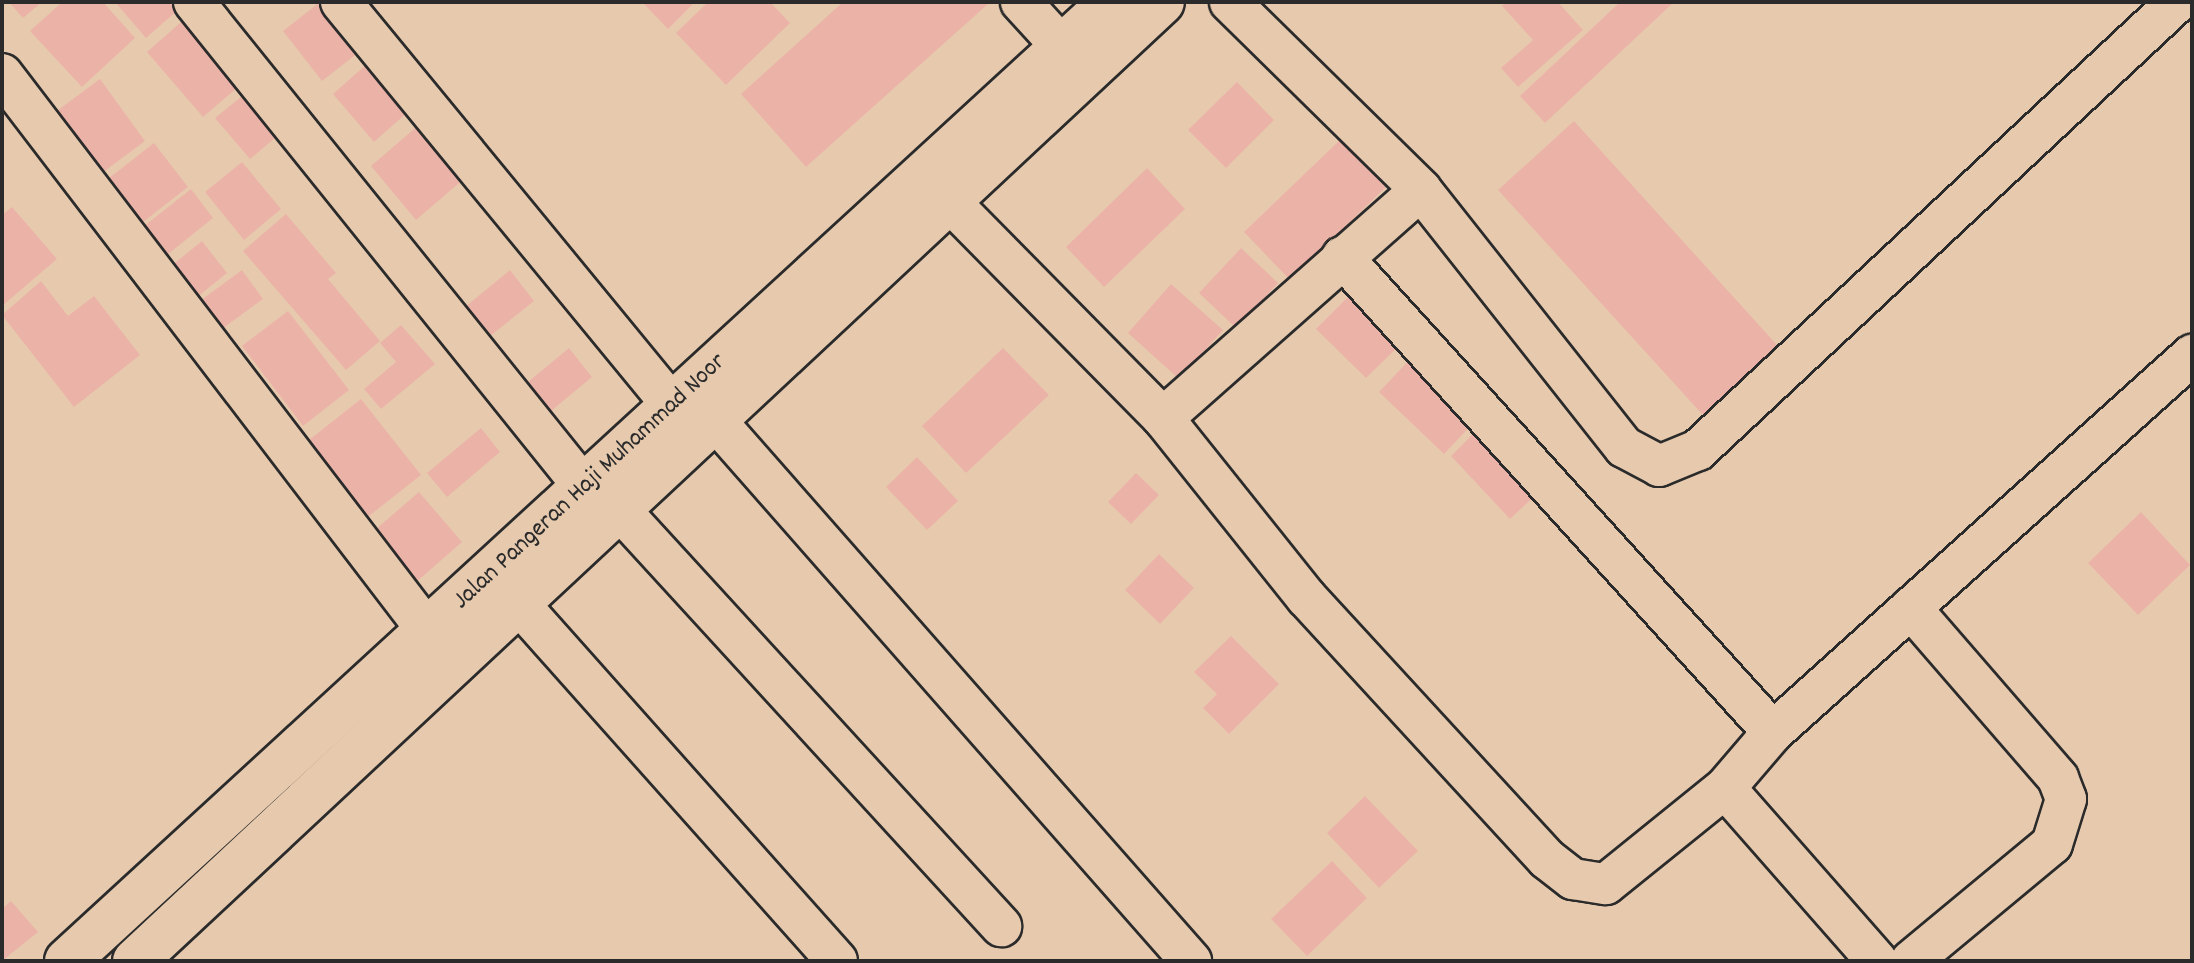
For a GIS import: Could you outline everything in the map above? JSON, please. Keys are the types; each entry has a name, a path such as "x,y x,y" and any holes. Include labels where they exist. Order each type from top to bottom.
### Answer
{"main road":[{"name":"Jalan Pangeran Haji Muhammad Noor","path":"67,961 430,634 602,498 715,420 815,297 1111,2"},
{"name":"Jalan Pangeran Haji Muhammad Noor","path":"135,961 519,604 672,405 815,297 950,202 1162,2"}],"street":[{"path":"194,2 602,498 1001,926"},
{"path":"341,2 672,405"},
{"path":"1021,2 1063,48"},
{"path":"1235,4 1421,190 1624,447 1640,461 1676,464 1698,450 2177,2"},
{"path":"2,74 430,634"},
{"path":"1163,418 1421,190"},
{"path":"950,202 1163,418 1306,597 1547,859 1573,879 1606,884 1725,788 1773,732 2192,355"},
{"path":"1342,257 1773,732"},
{"path":"715,420 1191,961"},
{"path":"519,604 837,961"},
{"path":"1911,608 2058,778 2066,799 2052,844 1911,961"},
{"path":"1725,788 1877,961"}],"building":[{"path":"9,2 42,2 23,18"},
{"path":"62,2 103,2 135,38 82,87 30,31"},
{"path":"115,2 187,2 146,38"},
{"path":"320,2 363,49 322,81 283,31"},
{"path":"642,2 695,2 668,29"},
{"path":"708,2 770,2 790,23 726,85 676,33"},
{"path":"843,2 988,4 806,167 741,94"},
{"path":"1506,2 1558,2 1583,30 1518,87 1501,68 1533,40 1502,6"},
{"path":"1620,2 1674,2 1545,123 1520,96"},
{"path":"188,16 245,81 203,117 147,52"},
{"path":"368,63 409,111 374,142 333,94"},
{"path":"100,79 145,141 94,179 50,116"},
{"path":"1237,82 1274,120 1226,168 1188,130"},
{"path":"247,92 281,133 250,159 215,118"},
{"path":"1574,121 1787,356 1712,425 1498,190"},
{"path":"421,123 466,177 416,220 371,166"},
{"path":"1342,138 1387,186 1290,280 1244,232"},
{"path":"154,143 188,187 138,226 104,182"},
{"path":"242,162 281,209 244,240 205,192"},
{"path":"1147,168 1185,209 1104,287 1066,247"},
{"path":"191,189 213,218 157,263 134,234"},
{"path":"12,207 57,259 2,306 2,215"},
{"path":"286,214 336,273 328,279 380,341 346,370 243,251"},
{"path":"202,241 227,273 186,306 160,275"},
{"path":"1241,248 1278,283 1236,328 1199,293"},
{"path":"242,270 263,299 222,329 201,300"},
{"path":"510,270 534,301 489,337 465,307"},
{"path":"41,281 68,316 94,296 140,355 74,407 2,315"},
{"path":"1171,284 1223,330 1179,379 1128,333"},
{"path":"1356,289 1406,339 1366,378 1316,329"},
{"path":"288,311 349,390 303,426 242,346"},
{"path":"401,325 435,364 381,409 364,389 396,362 380,343"},
{"path":"569,348 592,377 545,416 522,387"},
{"path":"1003,348 1049,395 966,473 922,426"},
{"path":"1412,357 1477,419 1444,454 1379,392"},
{"path":"361,399 421,475 355,527 295,451"},
{"path":"481,428 500,452 447,497 427,473"},
{"path":"1479,428 1539,492 1510,519 1451,456"},
{"path":"917,457 958,501 927,530 886,487"},
{"path":"1136,473 1159,495 1131,524 1108,502"},
{"path":"419,492 462,542 406,591 362,541"},
{"path":"2141,512 2190,565 2138,615 2088,563"},
{"path":"1159,554 1194,588 1160,624 1125,590"},
{"path":"1231,636 1279,684 1229,734 1203,708 1217,694 1194,672"},
{"path":"1365,796 1418,851 1379,888 1327,833"},
{"path":"1332,861 1367,898 1307,956 1271,919"},
{"path":"11,901 38,932 2,961 2,909"}]}
